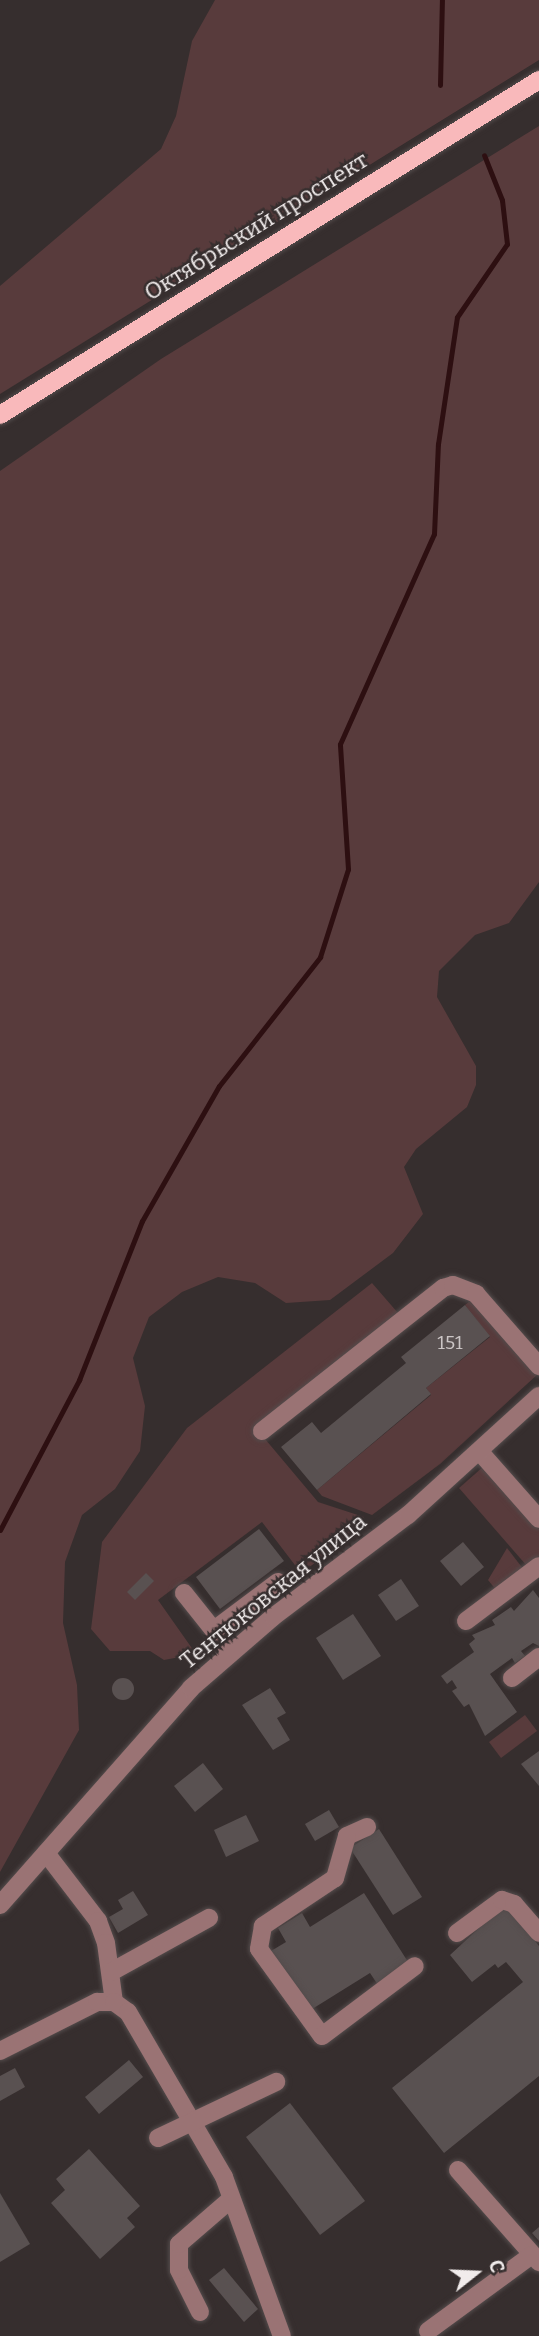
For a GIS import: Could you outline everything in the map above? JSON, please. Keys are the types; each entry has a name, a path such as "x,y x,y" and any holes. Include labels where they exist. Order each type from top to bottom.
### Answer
{"main road":[{"name":"Октябрьский проспект","path":"0,415 539,80"}],"street":[{"path":"262,1431 443,1288 453,1285 476,1294 539,1366"},
{"name":"Тентюковская улица","path":"0,1905 153,1727 231,1652 408,1515 539,1396"},
{"path":"480,1452 539,1519"},
{"path":"466,1621 539,1566"},
{"path":"214,1630 278,1582"},
{"path":"184,1593 231,1652"},
{"path":"512,1678 539,1657"},
{"path":"368,1827 347,1836 335,1878 262,1926 259,1949 321,2039 415,1966"},
{"path":"46,1853 98,1921 111,1972 114,2002"},
{"path":"457,1933 502,1900 514,1904 539,1933"},
{"path":"111,1972 209,1918"},
{"path":"0,2051 80,2008 114,2002 128,2012 191,2119 209,2144 282,2336"},
{"path":"158,2138 191,2119 276,2082"},
{"path":"428,2331 536,2258 458,2169"},
{"path":"200,2312 179,2270 179,2244 231,2199"}],"shaded area":[{"path":"215,0 539,0 539,60 0,394 0,286 161,149 176,116 192,41"},
{"path":"539,126 539,882 509,923 475,935 439,971 437,997 476,1066 476,1085 467,1107 416,1149 404,1167 423,1214 393,1253 330,1300 286,1303 255,1283 218,1277 182,1292 149,1317 133,1358 145,1406 140,1451 115,1489 82,1515 65,1562 63,1623 77,1685 79,1730 0,1872 0,471 161,359"},
{"path":"372,1283 398,1313 255,1427 318,1502 364,1517 357,1523 362,1529 301,1573 262,1522 158,1600 196,1654 164,1660 150,1651 110,1651 91,1629 102,1542 187,1428"},
{"path":"474,1298 538,1374 440,1464 372,1515 322,1496 317,1490 431,1395 426,1388 490,1337 465,1305"},
{"path":"484,1466 539,1529 539,1557 527,1566 459,1488"},
{"path":"507,1548 524,1570 497,1591 488,1580"},
{"path":"525,1715 537,1731 501,1758 489,1742"}],"building":[{"path":"465,1305 490,1336 426,1388 431,1394 317,1490 281,1447 312,1422 321,1433 406,1363 401,1357"},
{"path":"259,1529 284,1561 220,1609 196,1577"},
{"path":"463,1542 484,1567 461,1586 440,1561"},
{"path":"146,1573 154,1581 135,1600 127,1592"},
{"path":"401,1579 419,1606 396,1621 378,1595"},
{"path":"533,1590 539,1598 539,1646 533,1643 521,1651 525,1656 515,1663 512,1658 490,1674 517,1712 485,1736 469,1704 464,1707 452,1691 457,1688 452,1680 447,1684 441,1676 474,1652 469,1644 475,1639 472,1635 495,1625 492,1620 511,1607 514,1611"},
{"path":"353,1614 381,1656 343,1680 316,1638"},
{"path":"119,1678 127,1678 134,1685 134,1693 127,1700 119,1700 112,1693 112,1685"},
{"path":"270,1688 286,1713 277,1718 290,1740 273,1750 242,1705"},
{"path":"539,1751 539,1786 521,1764"},
{"path":"203,1763 223,1789 195,1812 174,1786"},
{"path":"329,1810 339,1827 315,1841 305,1824"},
{"path":"246,1815 259,1841 226,1857 214,1830"},
{"path":"379,1829 422,1897 393,1915 350,1848"},
{"path":"133,1891 148,1915 118,1933 109,1917 123,1909 118,1900"},
{"path":"364,1893 410,1965 378,1985 370,1973 309,2011 271,1951 286,1942 278,1928 302,1913 310,1927"},
{"path":"505,1904 539,1946 539,2076 444,2153 392,2088 523,1982 506,1962 498,1968 495,1964 472,1982 450,1955"},
{"path":"129,2060 143,2077 99,2114 85,2097"},
{"path":"15,2068 25,2087 0,2101 0,2076"},
{"path":"290,2103 365,2201 320,2235 246,2137"},
{"path":"89,2149 140,2206 127,2218 135,2227 100,2259 51,2203 65,2190 56,2179"},
{"path":"0,2193 30,2244 0,2262"},
{"path":"539,2227 539,2241 532,2233"},
{"path":"224,2268 258,2309 244,2322 209,2280"}],"waterway":[{"path":"440,85 442,0"},
{"path":"0,1530 79,1380 142,1221 219,1086 320,957 348,869 340,744 434,534 438,444 457,317 507,244 502,200 484,155"}]}
